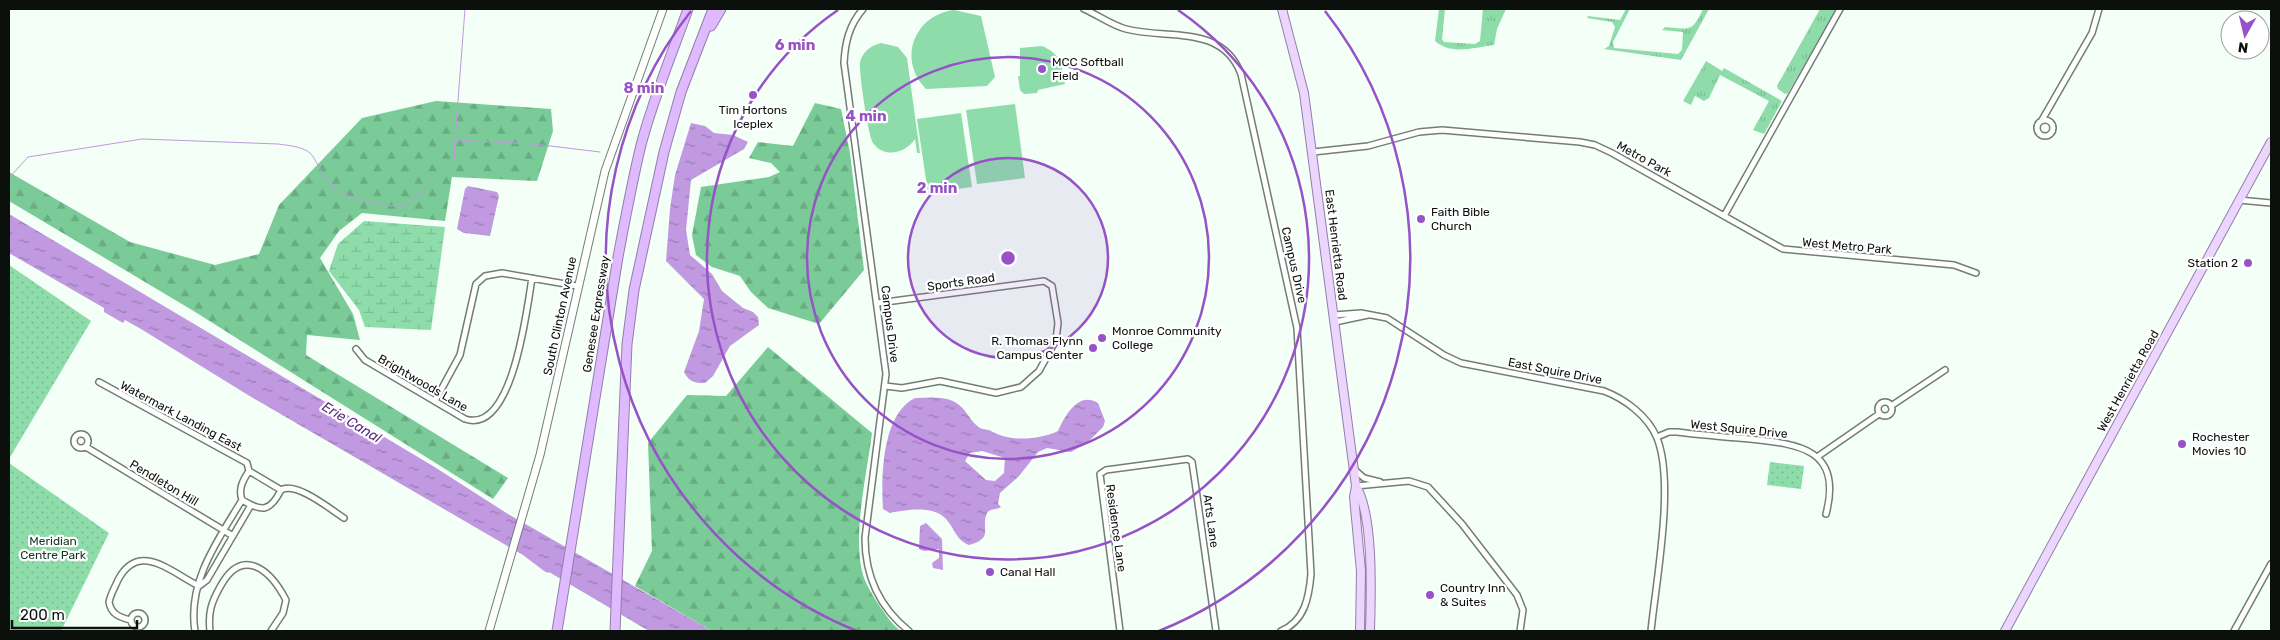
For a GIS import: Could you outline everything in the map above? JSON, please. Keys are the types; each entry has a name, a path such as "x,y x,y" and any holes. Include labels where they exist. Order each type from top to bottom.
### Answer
{"highway":[{"name":"Genesee Expressway","path":"557,631 563,604 618,257 641,145 657,93 688,9"},
{"path":"615,630 627,344 634,290 664,152 681,92 713,9"},
{"path":"697,50 721,9"}],"main road":[{"name":"East Henrietta Road","path":"1282,9 1300,76 1313,152 1353,469 1356,486 1362,497 1367,531 1370,568 1370,631"},
{"name":"West Henrietta Road","path":"2005,631 2271,142"},
{"name":"East Henrietta Road","path":"1356,486 1354,497 1361,571 1360,631"}],"street":[{"name":"South Clinton Avenue","path":"489,631 524,509 562,361 577,286 605,171 662,9"},
{"name":"Campus Drive","path":"863,9 852,25 845,42 844,63 886,374 865,538 865,560 877,595 888,612 909,631"},
{"name":"Campus Drive","path":"1084,9 1125,29 1197,37 1218,43 1230,53 1241,74 1298,333 1311,574 1309,595 1303,611 1286,629 1281,631"},
{"path":"1724,216 1840,9"},
{"path":"2042,120 2092,33 2099,9"},
{"name":"Metro Park","path":"1313,152 1368,146 1419,132 1442,130 1580,142 1604,149 1724,216"},
{"path":"2239,200 2271,203"},
{"name":"West Metro Park","path":"1724,216 1787,250 1954,265 1976,274"},
{"path":"434,401 460,355 477,282 494,273 577,286"},
{"name":"Brightwoods Lane","path":"356,349 365,360 434,401 470,421 480,420 491,413 514,368 532,278"},
{"name":"Sports Road","path":"878,304 1047,282 1053,289 1058,328 1056,340 1043,366 1026,384 1015,390 996,393 940,381 902,388 885,386"},
{"name":"East Squire Drive","path":"1334,319 1369,315 1390,320 1444,355 1461,363 1591,388 1614,395 1636,411 1657,437 1664,470 1664,506 1651,631"},
{"path":"1892,406 1945,370"},
{"name":"Watermark Landing East","path":"99,382 247,463 250,471 281,490"},
{"path":"1826,514 1830,495 1829,481 1825,469 1817,457 1879,414 1888,416 1892,412 1892,406 1888,402 1881,403 1878,407 1879,414"},
{"name":"West Squire Drive","path":"1657,437 1673,432 1792,444 1803,448 1817,457"},
{"name":"Pendleton Hill","path":"86,447 233,536"},
{"name":"Arts Lane","path":"1145,465 1188,459 1192,462 1216,631"},
{"name":"Residence Lane","path":"1120,631 1099,479 1102,471 1145,465"},
{"path":"1353,469 1366,479 1390,482"},
{"path":"195,631 194,614 200,576 242,500 240,490 250,471"},
{"path":"1356,486 1390,482 1417,482 1428,487 1440,497 1517,594 1523,610 1520,631"},
{"path":"242,500 259,508 271,506 281,490 291,487 301,491 344,518"},
{"path":"199,586 207,580 251,505"},
{"path":"130,620 119,617 113,612 109,602 122,573 130,564 138,561 154,561 199,586"},
{"path":"210,631 209,611 223,581 229,572 237,567 249,564 262,568 281,589 286,600 283,613 271,631"},
{"path":"2234,631 2271,564"}],"green space":[{"path":"1439,9 1445,9 1442,39 1444,42 1475,44 1480,41 1483,9 1506,9 1497,29 1494,45 1471,49 1456,49 1442,46 1435,41"},
{"path":"1626,9 1630,9 1613,42 1614,48 1678,54 1682,50 1683,32 1662,30 1665,27 1689,28 1696,22 1703,9 1709,9 1681,60 1604,49 1609,46 1615,27 1612,22 1587,18 1588,16 1620,20"},
{"path":"1820,9 1836,9 1788,93 1785,94 1777,86"},
{"path":"954,10 981,16 995,77 987,86 926,89 917,77 913,65 914,40 929,20"},
{"path":"881,43 898,47 907,58 920,153 917,153 915,139 901,151 889,152 878,148 871,138 864,104 860,63 867,50"},
{"name":"MCC Softball Field","path":"1042,46 1053,53 1060,61 1065,84 1038,90 1037,93 1024,94 1020,90 1018,76 1020,76 1020,48"},
{"path":"1706,61 1722,71 1724,68 1782,101 1764,134 1753,130 1769,101 1720,75 1709,98 1704,101 1695,96 1691,105 1683,101"},
{"path":"436,101 551,109 553,131 537,181 452,177 445,221 362,213 339,231 320,258 353,314 360,340 307,335 306,355 508,478 493,499 192,310 9,201 9,172 130,242 215,265 259,254 279,205 362,118"},
{"path":"815,103 841,109 850,153 864,270 819,324 768,308 751,292 740,276 712,267 696,255 692,235 701,187 769,177 780,172 771,163 749,158 758,142 793,146"},
{"path":"1015,104 1025,178 977,184 966,110"},
{"path":"961,113 972,187 928,193 917,119"},
{"path":"364,221 445,227 431,330 365,327 359,310 329,271 338,244"},
{"path":"9,265 91,321 9,459"},
{"path":"768,347 872,433 861,506 860,562 864,578 872,593 890,620 901,631 712,631 635,586 652,551 648,443 687,395 726,396"},
{"path":"1770,462 1804,466 1801,489 1767,485"},
{"name":"Meridian Centre Park","path":"9,463 109,533 61,631 9,631"}],"water":[{"path":"691,123 705,126 714,133 733,135 748,142 744,149 691,180 686,230 690,255 712,274 722,291 758,317 759,325 730,346 713,376 705,383 693,381 684,372 699,331 704,299 666,261 675,175"},
{"path":"468,186 497,192 499,196 490,236 464,233 457,229 465,189"},
{"name":"Erie Canal","path":"9,214 433,466 508,514 712,631 649,631 549,572 544,571 523,555 248,395 141,329 125,320 123,323 104,312 104,308 9,253"},
{"path":"915,398 948,399 962,407 980,428 1006,437 1024,439 1058,431 1068,412 1084,400 1098,403 1105,421 1103,427 1087,443 1071,452 1047,448 1038,452 1019,476 1000,493 998,504 1001,507 990,510 987,513 985,532 982,539 969,545 958,537 946,519 934,512 919,510 890,513 883,509 886,447 896,417 904,406","holes":["982,451 1005,458 1004,473 995,481 986,480 965,461 970,453"]},
{"path":"926,523 942,539 943,570 933,568 932,563 939,558 939,549 924,551 919,549 920,526"}],"waterway":[{"path":"455,140 465,9"},
{"path":"9,178 28,157 142,139 278,144 301,148 307,151 312,155 329,183 340,192 358,199 397,206 404,204 419,194 454,160 455,140 534,144 600,152"}],"place":[{"name":"MCC Softball Field","path":"1042,69"},
{"name":"Tim Hortons Iceplex","path":"753,95"},
{"name":"Faith Bible Church","path":"1421,219"},
{"name":"Station 2","path":"2248,263"},
{"name":"Monroe Community College","path":"1102,338"},
{"name":"R. Thomas Flynn Campus Center","path":"1093,348"},
{"name":"Rochester Movies 10","path":"2182,444"},
{"name":"Canal Hall","path":"990,572"},
{"name":"Country Inn & Suites","path":"1430,595"}]}
